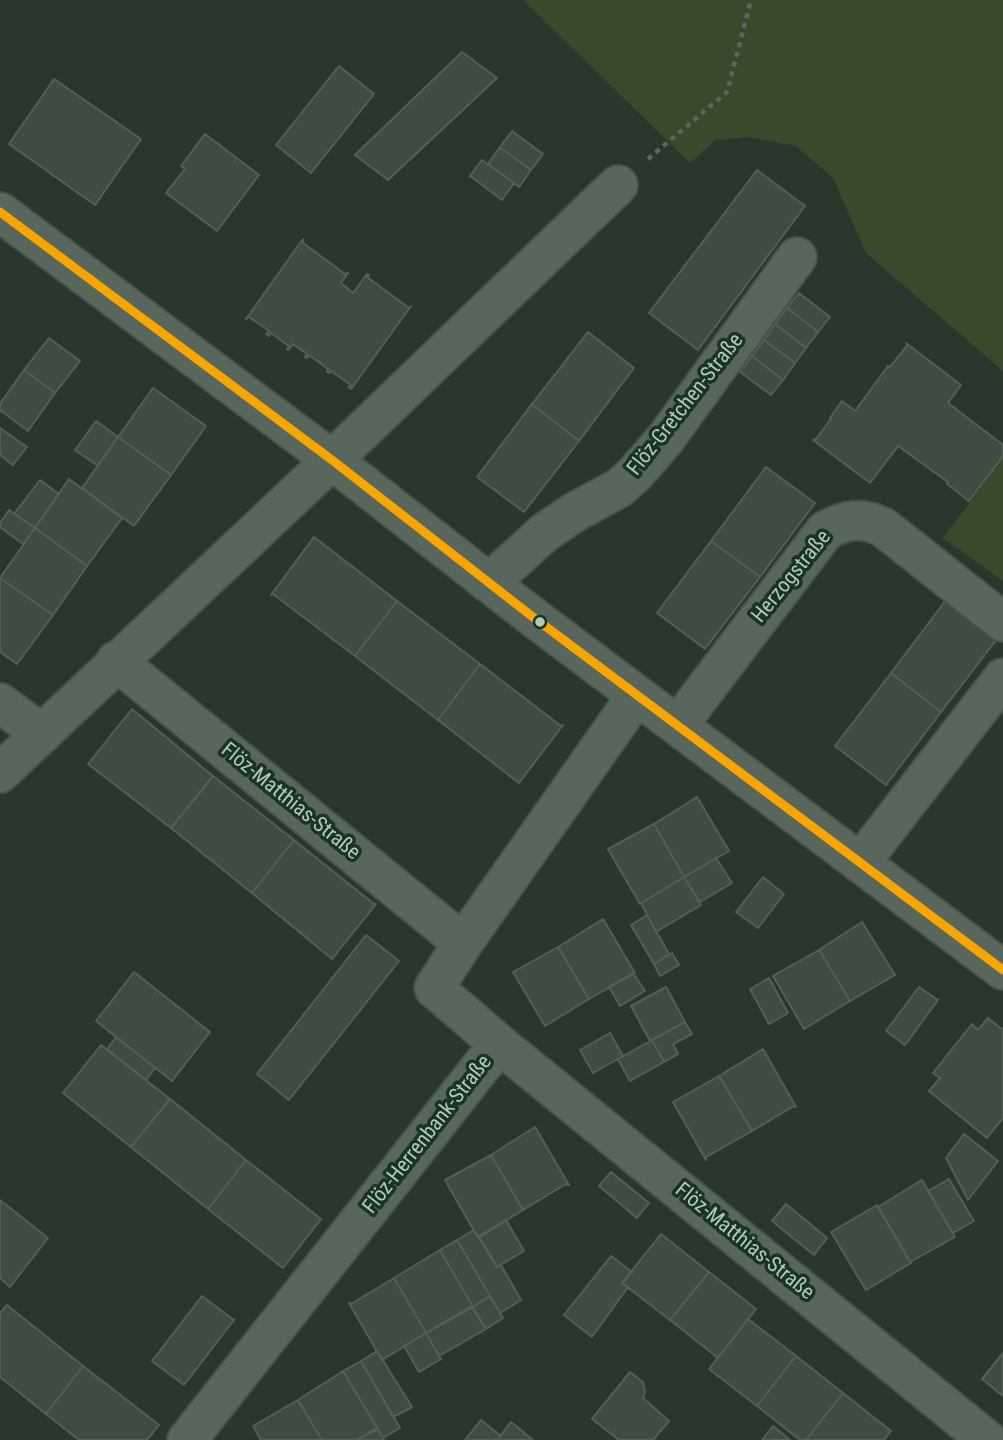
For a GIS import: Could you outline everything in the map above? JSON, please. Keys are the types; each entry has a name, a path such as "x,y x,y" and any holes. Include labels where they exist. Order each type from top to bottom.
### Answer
{"street":[{"path":"0,773 618,185"},
{"path":"0,212 332,460 489,583 1003,970"},
{"name":"Flöz-Gretchen-Straße","path":"489,583 544,533 619,488 635,474 666,438 797,257"},
{"name":"Herzogstraße","path":"678,725 825,531 840,522 856,519 883,527 1003,622"},
{"name":"Flöz-Matthias-Straße","path":"116,661 463,943"},
{"path":"860,863 1003,678"},
{"name":"Flöz-Herrenbank-Straße","path":"187,1440 499,1044 435,988 463,943 637,695"},
{"path":"0,703 42,734"},
{"name":"Flöz-Matthias-Straße","path":"499,1044 987,1440"}],"path":[{"path":"618,185 727,92 751,0"}],"green space":[{"path":"523,0 1003,0 1003,371 866,253 833,178 796,146 750,137 716,140 690,163"},
{"path":"1003,458 1003,581 943,538"}],"building":[{"path":"462,52 497,78 388,180 355,155"},
{"path":"339,66 374,94 311,173 276,145"},
{"path":"54,79 141,139 95,205 9,144"},
{"path":"512,131 543,154 531,170 500,147"},
{"path":"205,134 259,175 217,231 166,193 185,169 181,166"},
{"path":"500,147 531,170 519,187 488,164"},
{"path":"482,160 514,183 502,200 470,176"},
{"path":"757,170 805,206 698,350 649,313"},
{"path":"303,239 303,243 345,274 348,273 341,283 353,293 367,274 367,277 409,308 411,306 351,389 348,387 351,385 331,371 327,372 328,369 309,355 305,357 307,354 293,344 287,349 289,346 271,333 269,336 266,334 269,331 249,317 246,319"},
{"path":"799,293 830,317 818,332 787,308"},
{"path":"787,308 818,332 806,348 775,324"},
{"path":"775,324 806,348 795,363 764,340"},
{"path":"588,332 634,368 579,441 532,404"},
{"path":"49,338 80,361 55,393 24,370"},
{"path":"764,340 795,363 783,380 752,356"},
{"path":"906,343 961,385 948,403 1003,445 1003,456 969,501 947,484 948,482 898,446 870,483 813,440 842,401 855,411 888,366 890,367 907,346"},
{"path":"752,356 783,380 771,395 740,372"},
{"path":"24,370 55,393 28,431 0,410 0,404"},
{"path":"153,388 206,426 171,475 118,437"},
{"path":"532,404 579,441 524,512 477,477"},
{"path":"96,421 118,437 98,466 75,450"},
{"path":"0,428 27,447 13,465 0,455"},
{"path":"118,437 171,475 134,526 82,488"},
{"path":"766,467 815,503 760,577 711,541"},
{"path":"69,479 122,518 87,566 35,528"},
{"path":"40,480 59,494 35,528 14,514"},
{"path":"9,510 35,528 23,544 0,527"},
{"path":"35,528 87,566 53,615 0,578"},
{"path":"314,537 397,601 355,656 271,595"},
{"path":"711,541 760,577 705,649 657,613"},
{"path":"0,578 53,615 17,664 0,652"},
{"path":"946,600 997,639 941,712 891,673"},
{"path":"397,601 480,664 438,720 355,656"},
{"path":"480,664 563,725 519,783 438,720"},
{"path":"891,673 941,712 886,785 835,746"},
{"path":"132,709 213,776 171,828 88,764"},
{"path":"213,776 294,840 252,893 171,828"},
{"path":"697,797 729,851 684,877 654,824"},
{"path":"654,824 684,877 640,904 608,849"},
{"path":"294,840 376,904 332,959 252,893"},
{"path":"716,858 732,883 700,902 684,877"},
{"path":"684,877 701,905 656,932 641,903"},
{"path":"763,877 784,894 758,928 736,912"},
{"path":"647,915 669,954 654,964 631,925"},
{"path":"603,919 635,973 589,999 558,947"},
{"path":"862,922 895,975 850,1001 819,950"},
{"path":"366,935 399,961 289,1100 257,1074"},
{"path":"558,947 589,999 545,1026 513,972"},
{"path":"819,950 850,1001 804,1029 773,976"},
{"path":"672,953 679,965 660,976 654,964"},
{"path":"134,972 210,1032 172,1081 96,1021"},
{"path":"633,973 645,991 620,1006 609,987"},
{"path":"769,978 788,1013 769,1024 750,989"},
{"path":"666,987 685,1022 650,1041 631,1006"},
{"path":"919,987 938,1000 905,1045 886,1031"},
{"path":"988,1018 1003,1030 1003,1118 987,1138 929,1091 940,1078 933,1073 972,1024 978,1030"},
{"path":"685,1022 692,1034 673,1044 678,1054 664,1062 652,1040"},
{"path":"610,1033 623,1056 593,1073 580,1050"},
{"path":"116,1037 155,1068 146,1080 107,1049"},
{"path":"652,1040 664,1062 630,1081 618,1059"},
{"path":"101,1045 170,1099 131,1147 63,1093"},
{"path":"763,1049 796,1107 752,1131 719,1076"},
{"path":"719,1076 752,1131 706,1157 706,1160 673,1102"},
{"path":"170,1099 246,1160 208,1209 131,1147"},
{"path":"535,1127 569,1185 566,1184 523,1210 491,1155"},
{"path":"964,1134 998,1161 968,1200 946,1158"},
{"path":"491,1155 523,1210 478,1238 445,1180"},
{"path":"246,1160 321,1219 283,1268 208,1209"},
{"path":"611,1172 649,1203 637,1218 599,1186"},
{"path":"949,1179 974,1221 953,1233 928,1191"},
{"path":"922,1180 955,1237 910,1262 878,1207"},
{"path":"0,1200 48,1238 10,1287 0,1278"},
{"path":"786,1204 827,1238 814,1255 772,1221"},
{"path":"877,1205 911,1263 866,1290 831,1232"},
{"path":"506,1220 524,1251 497,1267 479,1236"},
{"path":"474,1230 497,1267 501,1265 521,1300 500,1313 457,1240"},
{"path":"661,1234 709,1272 670,1320 622,1283"},
{"path":"457,1240 490,1296 473,1307 440,1250"},
{"path":"440,1250 473,1307 426,1333 394,1278"},
{"path":"611,1256 632,1272 622,1283 628,1287 592,1337 564,1315"},
{"path":"709,1272 756,1309 718,1358 670,1320"},
{"path":"394,1278 426,1333 382,1360 349,1303"},
{"path":"202,1296 234,1320 184,1385 152,1361"},
{"path":"490,1296 503,1318 486,1329 473,1307"},
{"path":"7,1305 83,1366 46,1414 0,1377 0,1313"},
{"path":"471,1306 486,1329 439,1356 426,1333"},
{"path":"748,1319 796,1356 757,1406 709,1369"},
{"path":"426,1333 441,1359 419,1372 404,1346"},
{"path":"377,1351 412,1407 393,1417 361,1361"},
{"path":"1003,1353 1003,1396 982,1379"},
{"path":"796,1356 843,1393 806,1440 800,1440 757,1406"},
{"path":"361,1361 400,1428 383,1438 343,1371"},
{"path":"83,1366 159,1425 147,1440 79,1440 46,1414"},
{"path":"343,1371 378,1429 357,1440 322,1440 298,1400"},
{"path":"630,1372 643,1382 643,1398 669,1421 653,1440 619,1440 592,1419"},
{"path":"843,1393 891,1431 884,1440 806,1440"},
{"path":"298,1400 322,1440 261,1440 253,1426"},
{"path":"481,1420 501,1436 497,1440 465,1440"},
{"path":"511,1422 533,1440 497,1440"},
{"path":"773,1426 790,1440 762,1440"},
{"path":"378,1429 384,1440 357,1440"}],"transit line":[{"path":"0,212 332,460 529,614 1003,970"}]}
